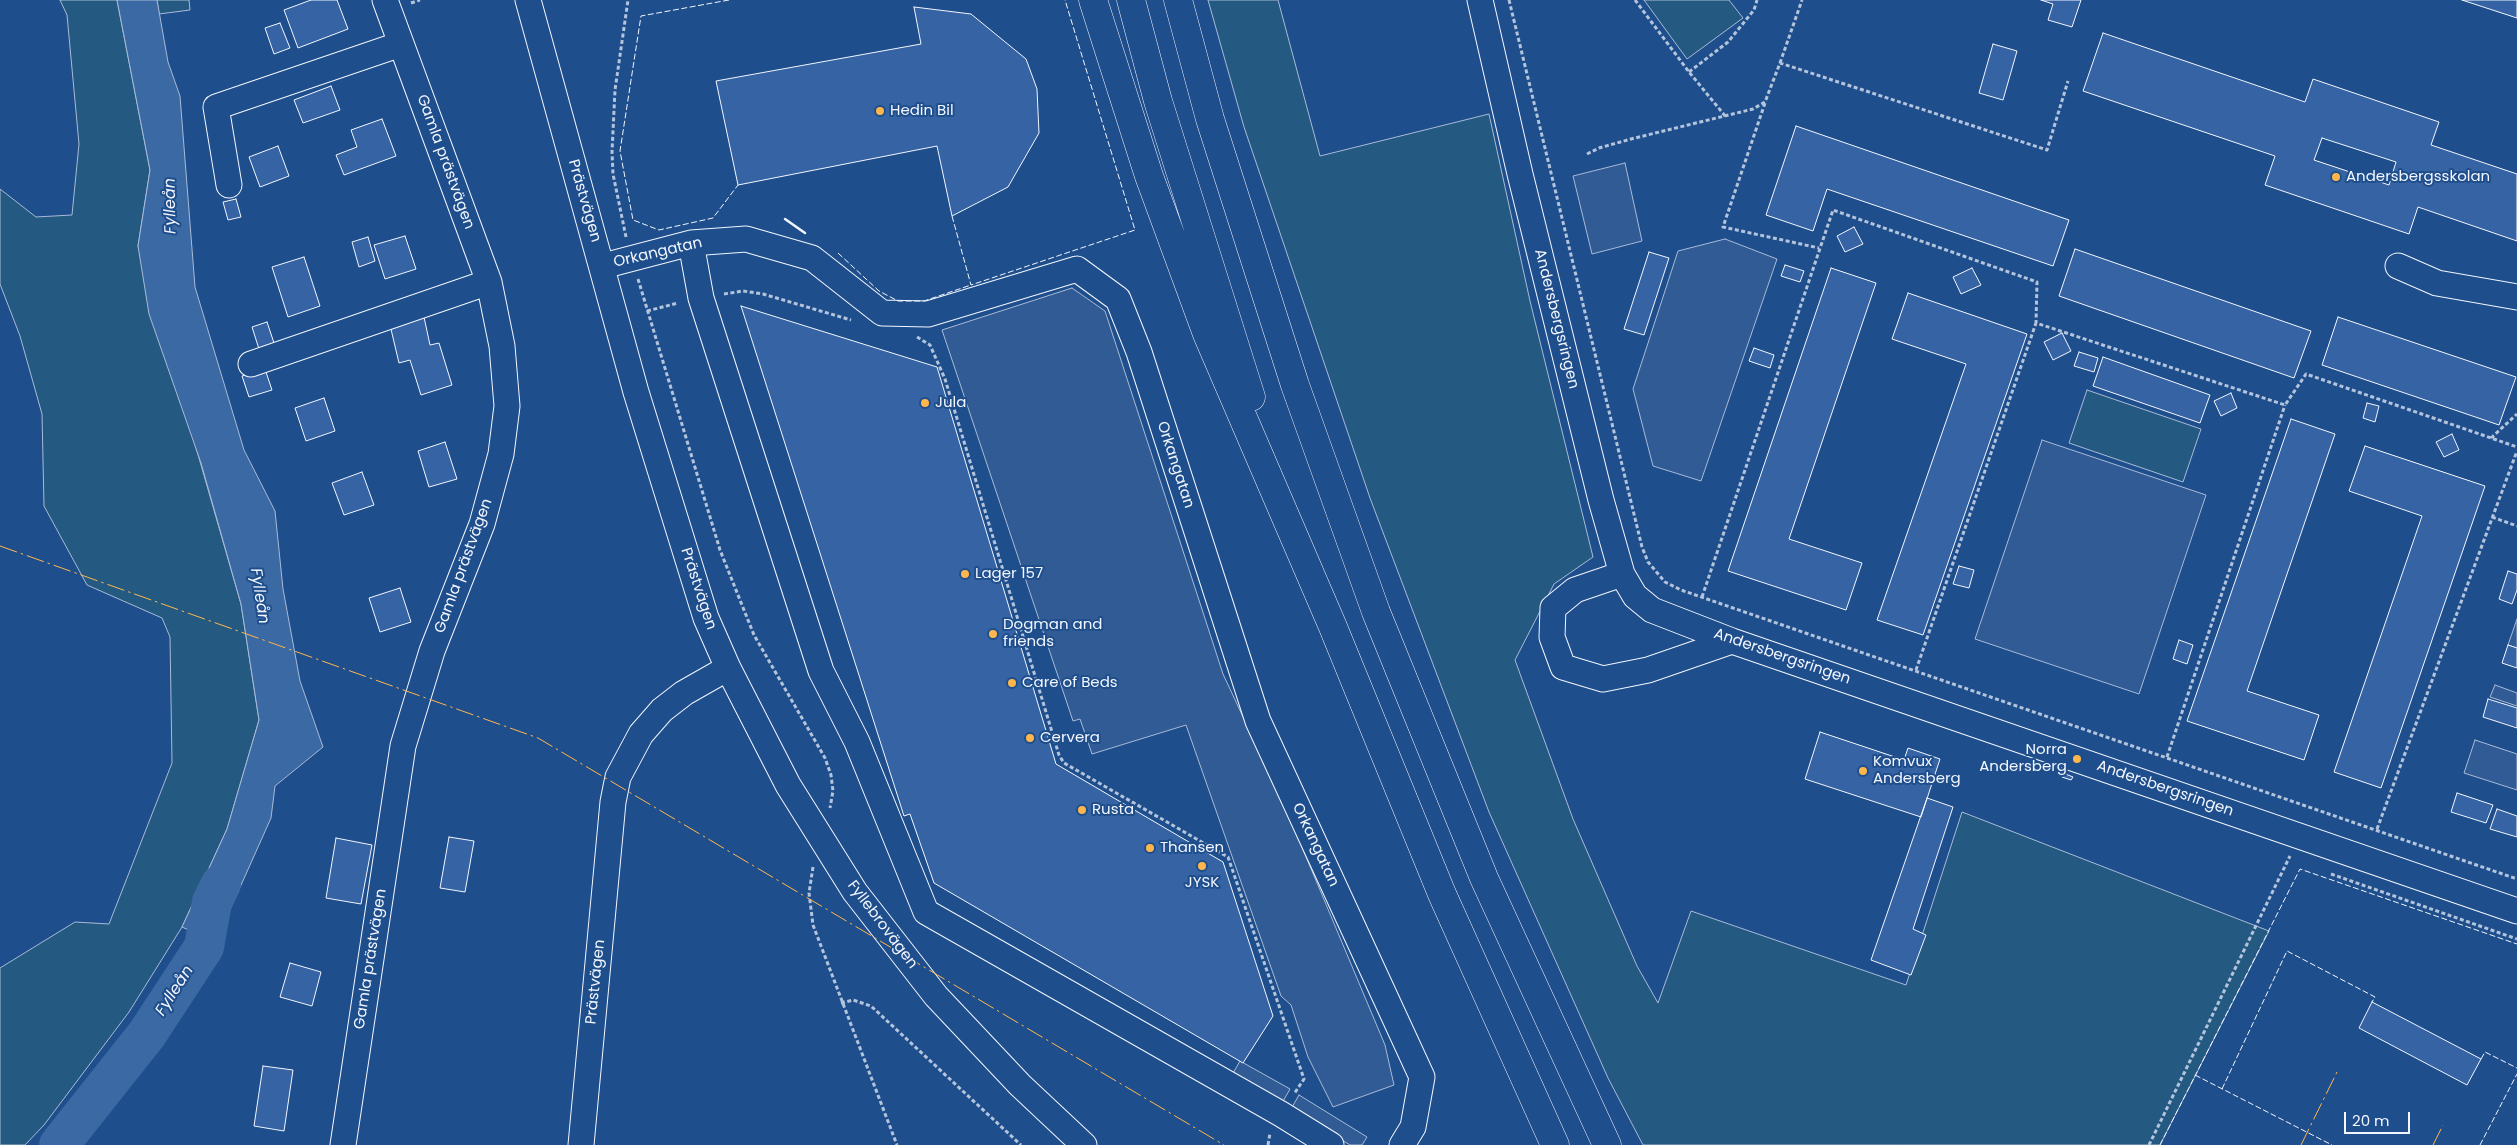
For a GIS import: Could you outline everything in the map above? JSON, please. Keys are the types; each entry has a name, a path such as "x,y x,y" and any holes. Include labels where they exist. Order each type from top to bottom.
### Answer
{"highway":[{"path":"1093,0 1149,176 1207,334 1333,627 1442,894 1555,1145"},
{"path":"1131,0 1158,101 1253,402 1333,627"},
{"path":"1178,0 1210,119 1288,366 1376,612 1484,878 1607,1145"}],"street":[{"name":"Gamla prästvägen","path":"343,1145 403,746 432,651 482,524 501,454 507,406 502,346 489,282 385,0"},
{"name":"Prästvägen","path":"528,0 603,266 636,392 706,618 728,668 684,693 662,710 641,734 627,756 618,777 613,802 581,1145"},
{"name":"Andersbergsringen","path":"1480,0 1520,174 1622,574 1635,596 1652,610 1732,641 2517,911"},
{"path":"229,185 216,107 401,44"},
{"name":"Orkangatan","path":"603,266 631,257 691,243 746,239 812,258 882,313 928,314 1076,269 1118,299 1142,361 1258,721 1422,1077 1413,1127 1402,1145"},
{"path":"691,243 701,298 821,671 857,742 926,912 1281,1114 1331,1145"},
{"path":"2398,266 2438,283 2517,297"},
{"path":"251,364 489,282"},
{"path":"1622,574 1575,590 1553,608 1552,637 1564,667 1603,679 1648,670 1732,641"},
{"name":"Fyllebrovägen","path":"728,668 788,786 855,892 936,996 1020,1085 1084,1145"}],"path":[{"path":"628,0 615,90 612,152 620,213 647,311 720,550 754,635 825,758 831,775 833,791 830,811"},
{"path":"1509,0 1642,547 1652,568 1666,582 1702,597 2378,829 2517,879"},
{"path":"1635,0 1689,72 1726,117"},
{"path":"1689,72 1728,42 1754,10 1758,0"},
{"path":"1802,0 1765,102 1723,228 1819,248"},
{"path":"1780,63 2047,150 2068,81"},
{"path":"1587,154 1599,148 1726,117 1753,109 1765,102"},
{"path":"1702,597 1833,210 2037,282 2036,323 1916,670"},
{"path":"647,311 701,298 744,291 763,294 854,320"},
{"path":"2036,323 2285,405"},
{"path":"914,336 930,345 945,379 1058,755 1064,763 1228,857 1304,1080"},
{"path":"2166,756 2285,405 2306,374 2491,438 2517,449 2378,829"},
{"path":"2491,438 2517,414"},
{"path":"2492,517 2517,526"},
{"path":"2149,1145 2300,835"},
{"path":"814,864 809,892 812,921 841,1003 897,1145"},
{"path":"841,1003 853,1000 871,1006 1021,1145"}],"shaded area":[{"path":"60,0 117,0 150,170 138,246 241,604 259,720 227,829 182,927 129,1012 44,1125 25,1145 0,1145 0,968 75,922 109,924 172,763 170,637 162,618 87,585 44,506 42,414 20,336 0,284 0,189 36,217 72,215 79,144 67,15"},
{"path":"157,0 189,0 190,10 159,14"},
{"path":"1208,0 1278,0 1320,156 1489,114 1530,301 1593,557 1554,584 1515,660 1573,819 1637,966 1658,1003 1691,911 1906,985 1962,812 2269,931 2160,1145 1643,1145 1608,1078 1489,812 1370,498 1244,127"},
{"path":"1644,0 1729,0 1743,18 1687,59"},
{"path":"1625,163 1642,241 1592,254 1573,176"},
{"path":"1725,239 1777,259 1701,481 1653,466 1633,389 1678,251"},
{"path":"1072,288 1105,311 1223,674 1286,809 1385,1045 1394,1085 1333,1107 1308,1057 1291,1005 1281,996 1186,725 1092,754 1080,719 1073,721 942,330"},
{"path":"2087,390 2201,429 2183,482 2069,443"},
{"path":"2042,440 2206,495 2139,694 1975,639"},
{"path":"2517,619 2517,648 2508,645"},
{"path":"2495,685 2517,693 2517,706 2490,697"},
{"path":"2475,740 2517,754 2517,790 2464,773"},
{"path":"1240,1061 1290,1089 1282,1103 1232,1075"},
{"path":"1299,1095 1367,1137 1362,1145 1350,1145 1291,1109"}],"water":[{"path":"117,0 157,0 168,62 180,96 195,287 244,450 275,511 283,589 300,681 323,747 275,786 271,818 229,912 222,945 182,927 227,829 259,720 241,604 201,463 149,314 138,246 150,170"}],"building":[{"path":"311,0 337,0 348,29 298,48 284,10"},
{"path":"2041,0 2081,0 2072,27 2048,20 2053,4"},
{"path":"2462,0 2517,0 2517,18"},
{"name":"Hedin Bil","path":"914,7 971,14 1026,59 1037,89 1039,133 1008,187 952,216 937,146 738,185 716,81 921,44"},
{"path":"280,23 290,48 274,54 265,28"},
{"path":"2103,33 2305,102 2313,79 2439,122 2431,145 2517,174 2517,241 2418,207 2409,234 2265,185 2275,156 2083,91","holes":["2322,138 2396,162 2389,185 2314,160"]},
{"path":"1993,44 2017,51 2003,100 1979,93"},
{"path":"331,86 340,110 303,123 294,100"},
{"path":"382,119 396,156 344,175 336,155 357,147 351,130"},
{"path":"1796,126 2069,220 2053,266 1827,189 1813,231 1766,215"},
{"path":"278,146 289,176 260,187 249,157"},
{"path":"236,199 241,217 228,220 223,202"},
{"path":"1854,227 1863,244 1845,252 1837,236"},
{"path":"405,236 416,269 385,279 374,245"},
{"path":"368,237 375,261 359,267 352,242"},
{"path":"2075,249 2311,331 2294,378 2059,296"},
{"path":"1649,252 1669,258 1644,335 1624,329"},
{"path":"304,257 320,306 288,317 272,267"},
{"path":"1785,265 1804,271 1800,282 1781,276"},
{"path":"1831,268 1876,283 1789,539 1862,563 1846,610 1728,571"},
{"path":"1972,268 1981,285 1961,294 1953,277"},
{"path":"1908,293 2027,334 1923,635 1877,620 1966,364 1892,339"},
{"path":"741,306 937,367 1056,764 1223,862 1273,1016 1243,1063 934,883 910,814 904,816"},
{"path":"424,317 430,345 439,343 452,385 421,395 410,360 399,363 390,325"},
{"path":"2338,317 2516,377 2499,425 2322,365"},
{"path":"267,322 274,343 259,349 252,327"},
{"path":"2062,333 2071,351 2053,360 2044,342"},
{"path":"1754,348 1774,355 1770,368 1749,361"},
{"path":"2079,352 2098,358 2094,372 2074,366"},
{"path":"2103,357 2210,395 2200,423 2093,386"},
{"path":"265,369 272,390 249,397 242,376"},
{"path":"2231,393 2237,408 2221,416 2214,401"},
{"path":"324,398 335,431 306,441 295,408"},
{"path":"2367,403 2379,406 2375,422 2363,418"},
{"path":"2291,419 2335,434 2247,691 2319,715 2304,760 2187,721"},
{"path":"2452,434 2459,450 2444,457 2436,442"},
{"path":"445,442 457,479 429,487 418,451"},
{"path":"2365,446 2485,486 2381,788 2334,772 2422,516 2349,491"},
{"path":"362,472 374,505 344,515 332,483"},
{"path":"1959,566 1974,570 1969,588 1953,584"},
{"path":"2508,571 2517,574 2517,590 2512,604 2499,599"},
{"path":"400,588 411,622 380,632 369,598"},
{"path":"2179,640 2193,645 2187,664 2173,659"},
{"path":"2508,645 2517,648 2517,668 2502,663"},
{"path":"2488,699 2517,708 2517,728 2483,717"},
{"path":"1820,732 1904,760 1908,748 1940,759 1921,817 1805,779"},
{"path":"2063,773 2073,777 2071,780 2062,777"},
{"path":"2457,793 2493,805 2486,823 2451,812"},
{"path":"1927,798 1953,807 1913,929 1926,935 1911,975 1871,960"},
{"path":"2497,809 2517,816 2517,837 2490,829"},
{"path":"449,837 474,841 465,892 440,888"},
{"path":"336,838 372,845 361,904 326,898"},
{"path":"290,963 321,972 312,1006 280,997"},
{"path":"2372,1002 2481,1059 2467,1085 2359,1028"},
{"path":"263,1066 293,1070 284,1131 254,1126"}],"waterway":[{"name":"Fylleån","path":"59,1145 147,1034 204,947 212,902 221,884"}],"fence":[{"path":"729,0 641,16 620,151 633,220 659,230 713,218 738,185"},
{"path":"952,216 971,285 1135,230 1065,0"},
{"path":"838,253 879,291 898,301 924,301 971,285"},
{"path":"2160,1145 2300,869 2517,944"},
{"path":"2222,1089 2287,951 2375,997 2372,1002"},
{"path":"2481,1059 2485,1052 2517,1068"},
{"path":"2480,1145 2517,1074"},
{"path":"2195,1075 2332,1145"}],"wall":[{"path":"785,219 805,233"}],"power":[{"path":"0,546 538,738 1224,1145"},
{"path":"2301,1145 2337,1072"},
{"path":"2433,1145 2443,1125"}],"place":[{"name":"Hedin Bil","path":"880,111"},
{"name":"Andersbergsskolan","path":"2336,177"},
{"name":"Jula","path":"925,403"},
{"name":"Lager 157","path":"965,574"},
{"name":"Dogman and friends","path":"993,634"},
{"name":"Care of Beds","path":"1012,683"},
{"name":"Cervera","path":"1030,738"},
{"name":"Norra Andersberg","path":"2077,759"},
{"name":"Komvux Andersberg","path":"1863,771"},
{"name":"Rusta","path":"1082,810"},
{"name":"Thansen","path":"1150,848"},
{"name":"JYSK","path":"1202,866"}]}
